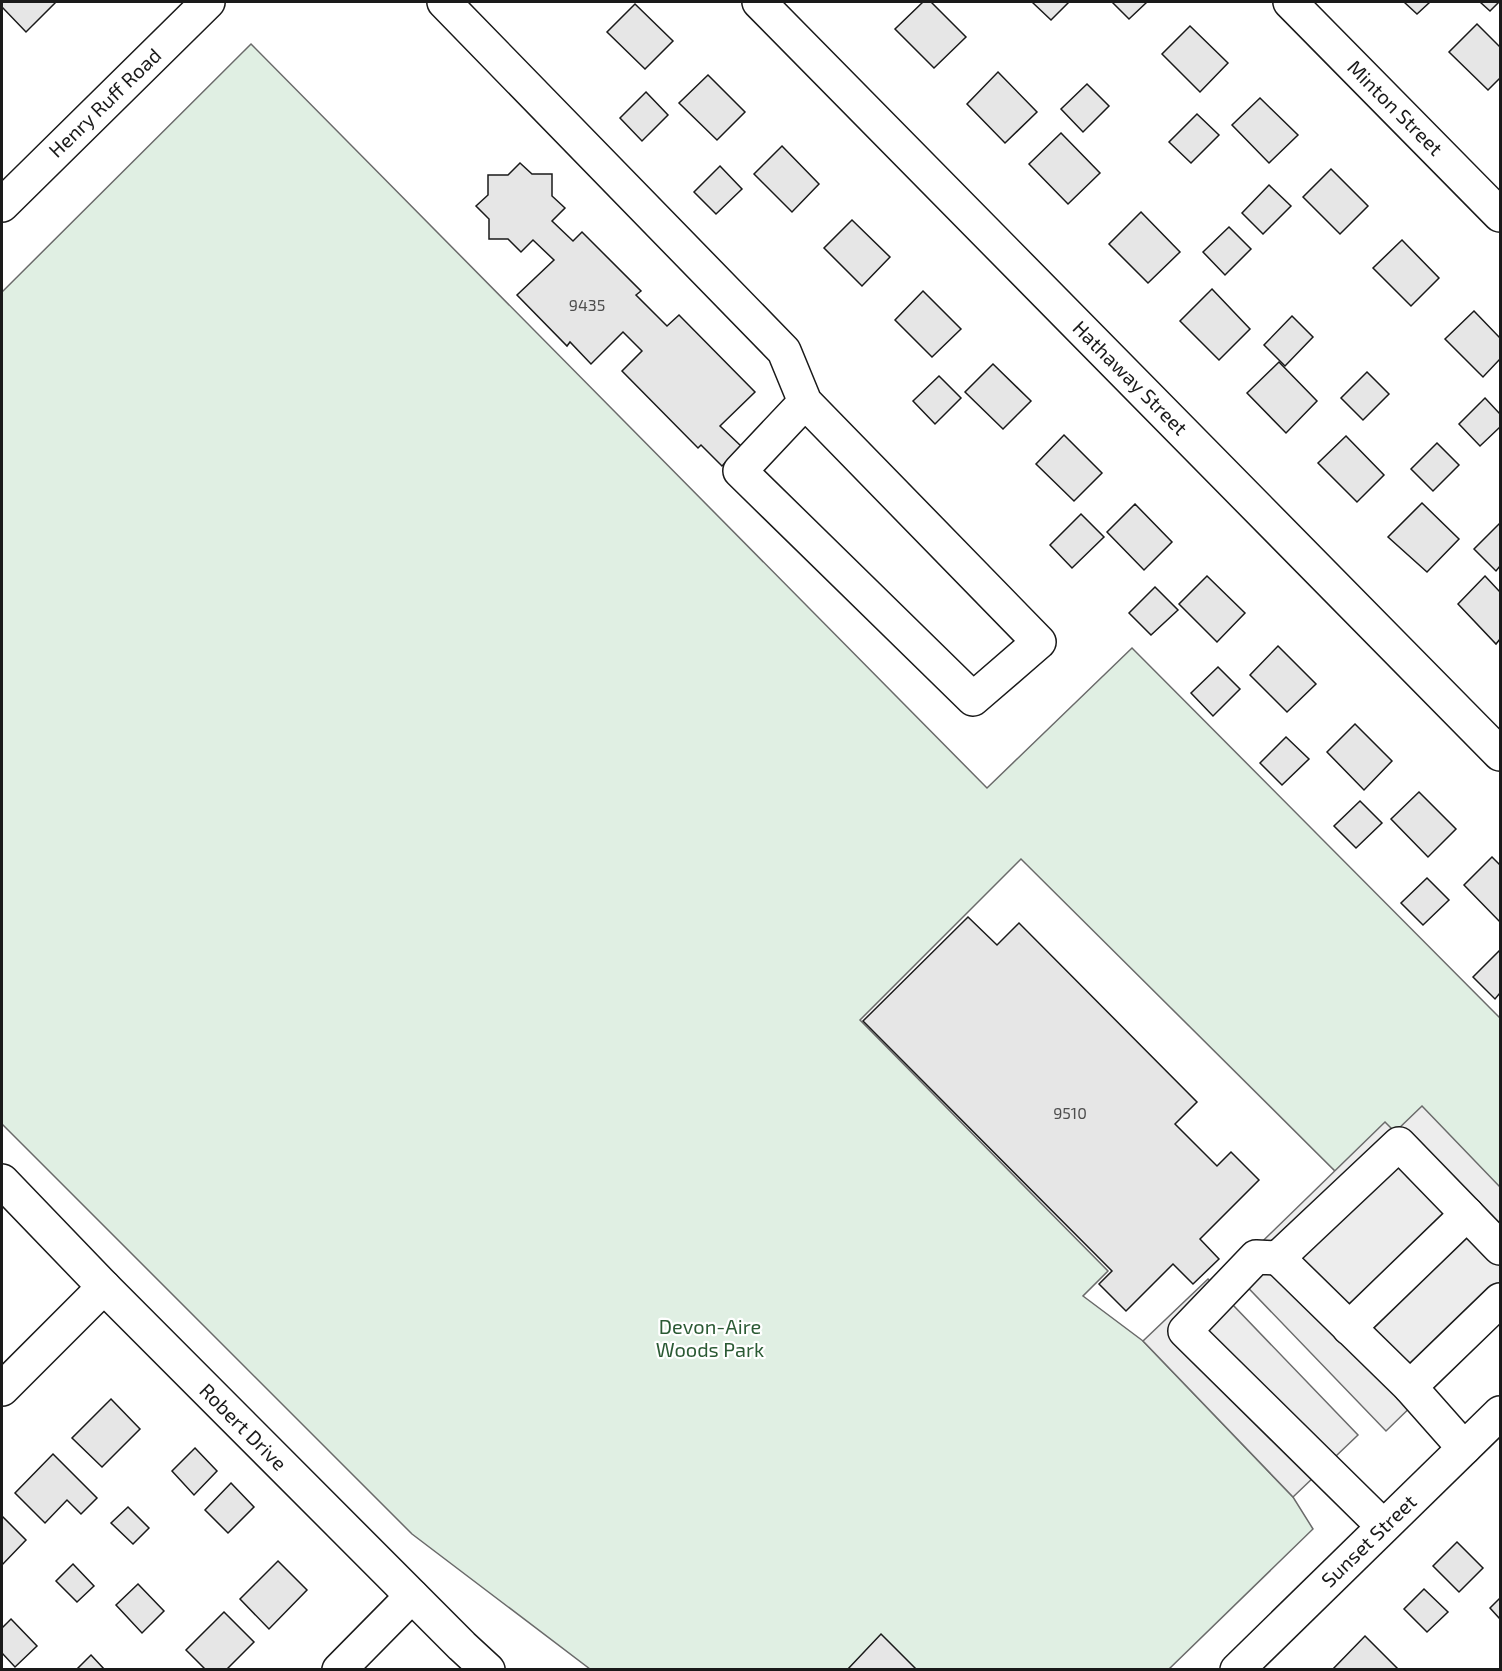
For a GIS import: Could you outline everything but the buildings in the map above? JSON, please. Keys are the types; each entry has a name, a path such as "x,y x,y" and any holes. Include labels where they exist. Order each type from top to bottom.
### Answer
{"street":[{"path":"444,2 784,351 805,402 1039,642 974,699 740,471 805,402"},
{"name":"Hathaway Street","path":"759,2 1500,754"},
{"name":"Minton Street","path":"1290,2 1500,215"},
{"name":"Henry Ruff Road","path":"2,205 201,4"},
{"path":"1278,1258 1399,1144 1500,1248"},
{"name":"Robert Drive","path":"2,1181 104,1287 488,1670"},
{"path":"1349,1328 1467,1214"},
{"path":"1383,1526 1185,1331 1256,1257 1278,1258 1410,1388 1464,1448"},
{"path":"2,1389 104,1287"},
{"path":"1410,1388 1500,1300"},
{"name":"Sunset Street","path":"1239,1669 1500,1413"},
{"path":"339,1670 412,1596"}],"green space":[{"name":"Devon-Aire Woods Park","path":"251,44 987,788 1132,648 1500,1018 1500,1242 1336,1172 1021,859 860,1020 1108,1271 1083,1296 1143,1341 1293,1497 1313,1529 1169,1669 590,1669 412,1534 2,1124 2,292"}],"shaded area":[{"path":"1422,1106 1500,1187 1500,1320 1386,1431 1232,1271 1385,1122 1395,1132"},
{"path":"1208,1279 1358,1435 1293,1497 1143,1341"}]}
